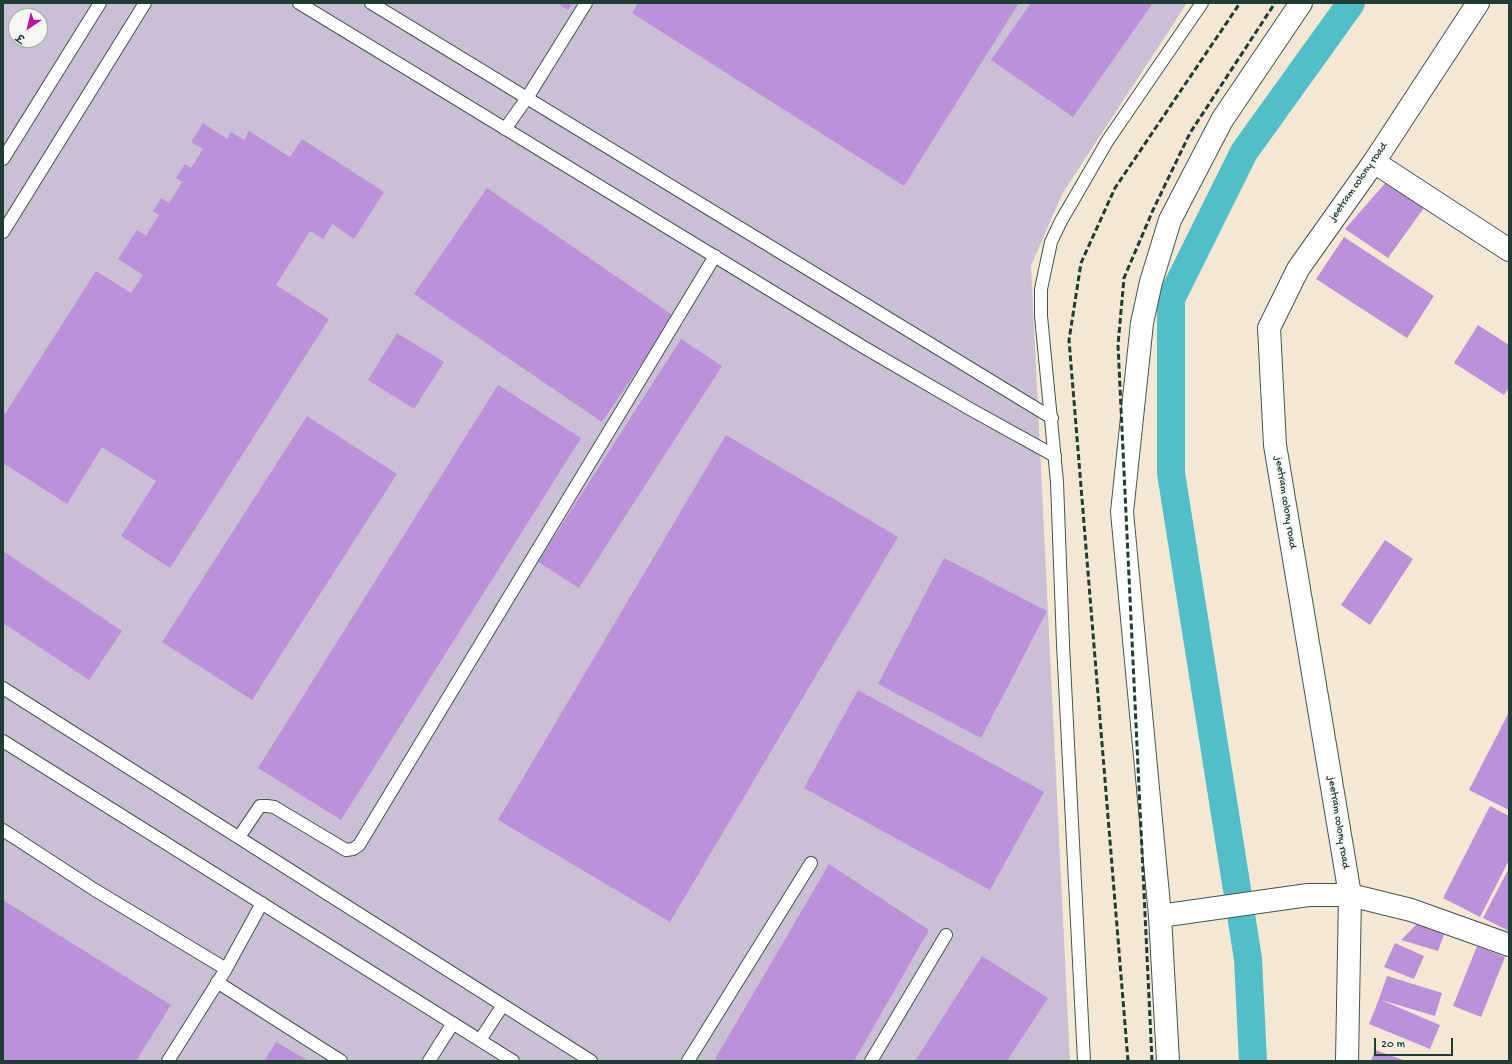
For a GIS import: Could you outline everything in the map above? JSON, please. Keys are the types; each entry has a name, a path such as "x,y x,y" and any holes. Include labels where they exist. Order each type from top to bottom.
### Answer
{"street":[{"path":"1168,1061 1160,916 1122,512 1142,323 1151,282 1170,220 1222,120 1301,3"},
{"name":"jeetram colony road","path":"1347,1061 1350,896 1275,445 1269,328 1298,269 1374,162 1478,3"},
{"path":"1374,162 1509,250"},
{"path":"1160,916 1308,895 1350,896 1411,910 1509,945"}],"lane":[{"path":"3,159 100,3"},
{"path":"3,232 145,3"},
{"path":"299,3 865,348 1055,456"},
{"path":"371,3 1052,418"},
{"path":"505,129 586,3"},
{"path":"1084,1061 1063,644 1057,482 1041,316 1041,289 1051,242 1061,221 1108,140 1202,3"},
{"path":"239,837 260,806 267,806 274,808 346,850 353,849 359,845 715,256"},
{"path":"3,688 591,1061"},
{"path":"3,741 513,1061"},
{"path":"3,830 95,890 226,969"},
{"path":"688,1061 811,863"},
{"path":"168,1061 226,969 262,903"},
{"path":"871,1061 946,935"},
{"path":"217,982 341,1061"},
{"path":"480,1040 503,1005"},
{"path":"429,1061 453,1023"}],"shaded area":[{"path":"3,3 1187,3 1062,194 1031,266 1070,1061 3,1061"}],"building":[{"path":"557,3 573,3 568,10"},
{"path":"638,3 1019,3 904,186 632,13"},
{"path":"1031,3 1153,3 1073,117 991,60"},
{"path":"203,123 227,139 231,132 244,140 249,131 290,157 302,139 384,192 354,239 332,224 323,239 310,231 276,285 329,319 170,568 121,536 156,481 102,447 67,504 3,463 3,417 96,271 131,293 143,275 118,259 137,230 146,236 159,215 153,211 161,198 169,203 182,182 176,178 185,164 191,168 203,149 191,142"},
{"path":"1388,180 1426,205 1388,258 1345,229"},
{"path":"487,188 674,316 602,422 414,294"},
{"path":"1344,237 1434,296 1407,338 1316,279"},
{"path":"1478,325 1509,345 1509,388 1504,395 1454,363"},
{"path":"397,333 444,362 414,409 368,380"},
{"path":"681,339 722,366 579,588 538,562"},
{"path":"498,385 581,438 341,820 258,768"},
{"path":"307,416 397,474 252,700 162,642"},
{"path":"726,435 898,537 670,922 498,820"},
{"path":"1385,540 1413,559 1370,625 1341,605"},
{"path":"3,551 122,631 89,680 3,623"},
{"path":"944,558 1047,611 981,738 878,684"},
{"path":"858,690 1044,792 990,890 804,788"},
{"path":"1509,712 1509,810 1469,790"},
{"path":"1490,806 1509,816 1509,860 1480,917 1443,898"},
{"path":"829,864 929,930 854,1061 719,1061 715,1059"},
{"path":"1509,868 1509,931 1483,918"},
{"path":"3,900 171,1005 136,1061 3,1061"},
{"path":"1417,924 1445,932 1438,951 1401,940"},
{"path":"1395,943 1424,956 1414,979 1384,967"},
{"path":"1477,946 1505,957 1481,1017 1453,1006"},
{"path":"982,956 1048,998 1007,1061 915,1061"},
{"path":"1387,976 1442,993 1435,1016 1381,1000 1440,1025 1430,1049 1369,1024"},
{"path":"276,1042 309,1061 264,1061"},
{"path":"1375,1050 1406,1061 1371,1061"}],"waterway":[{"path":"1253,1061 1248,959 1171,473 1171,299 1244,152 1351,3"}],"railway":[{"path":"1128,1061 1069,340 1081,263 1115,188 1240,3"},
{"path":"1152,1061 1118,345 1124,278 1153,210 1190,133 1275,3"}]}
